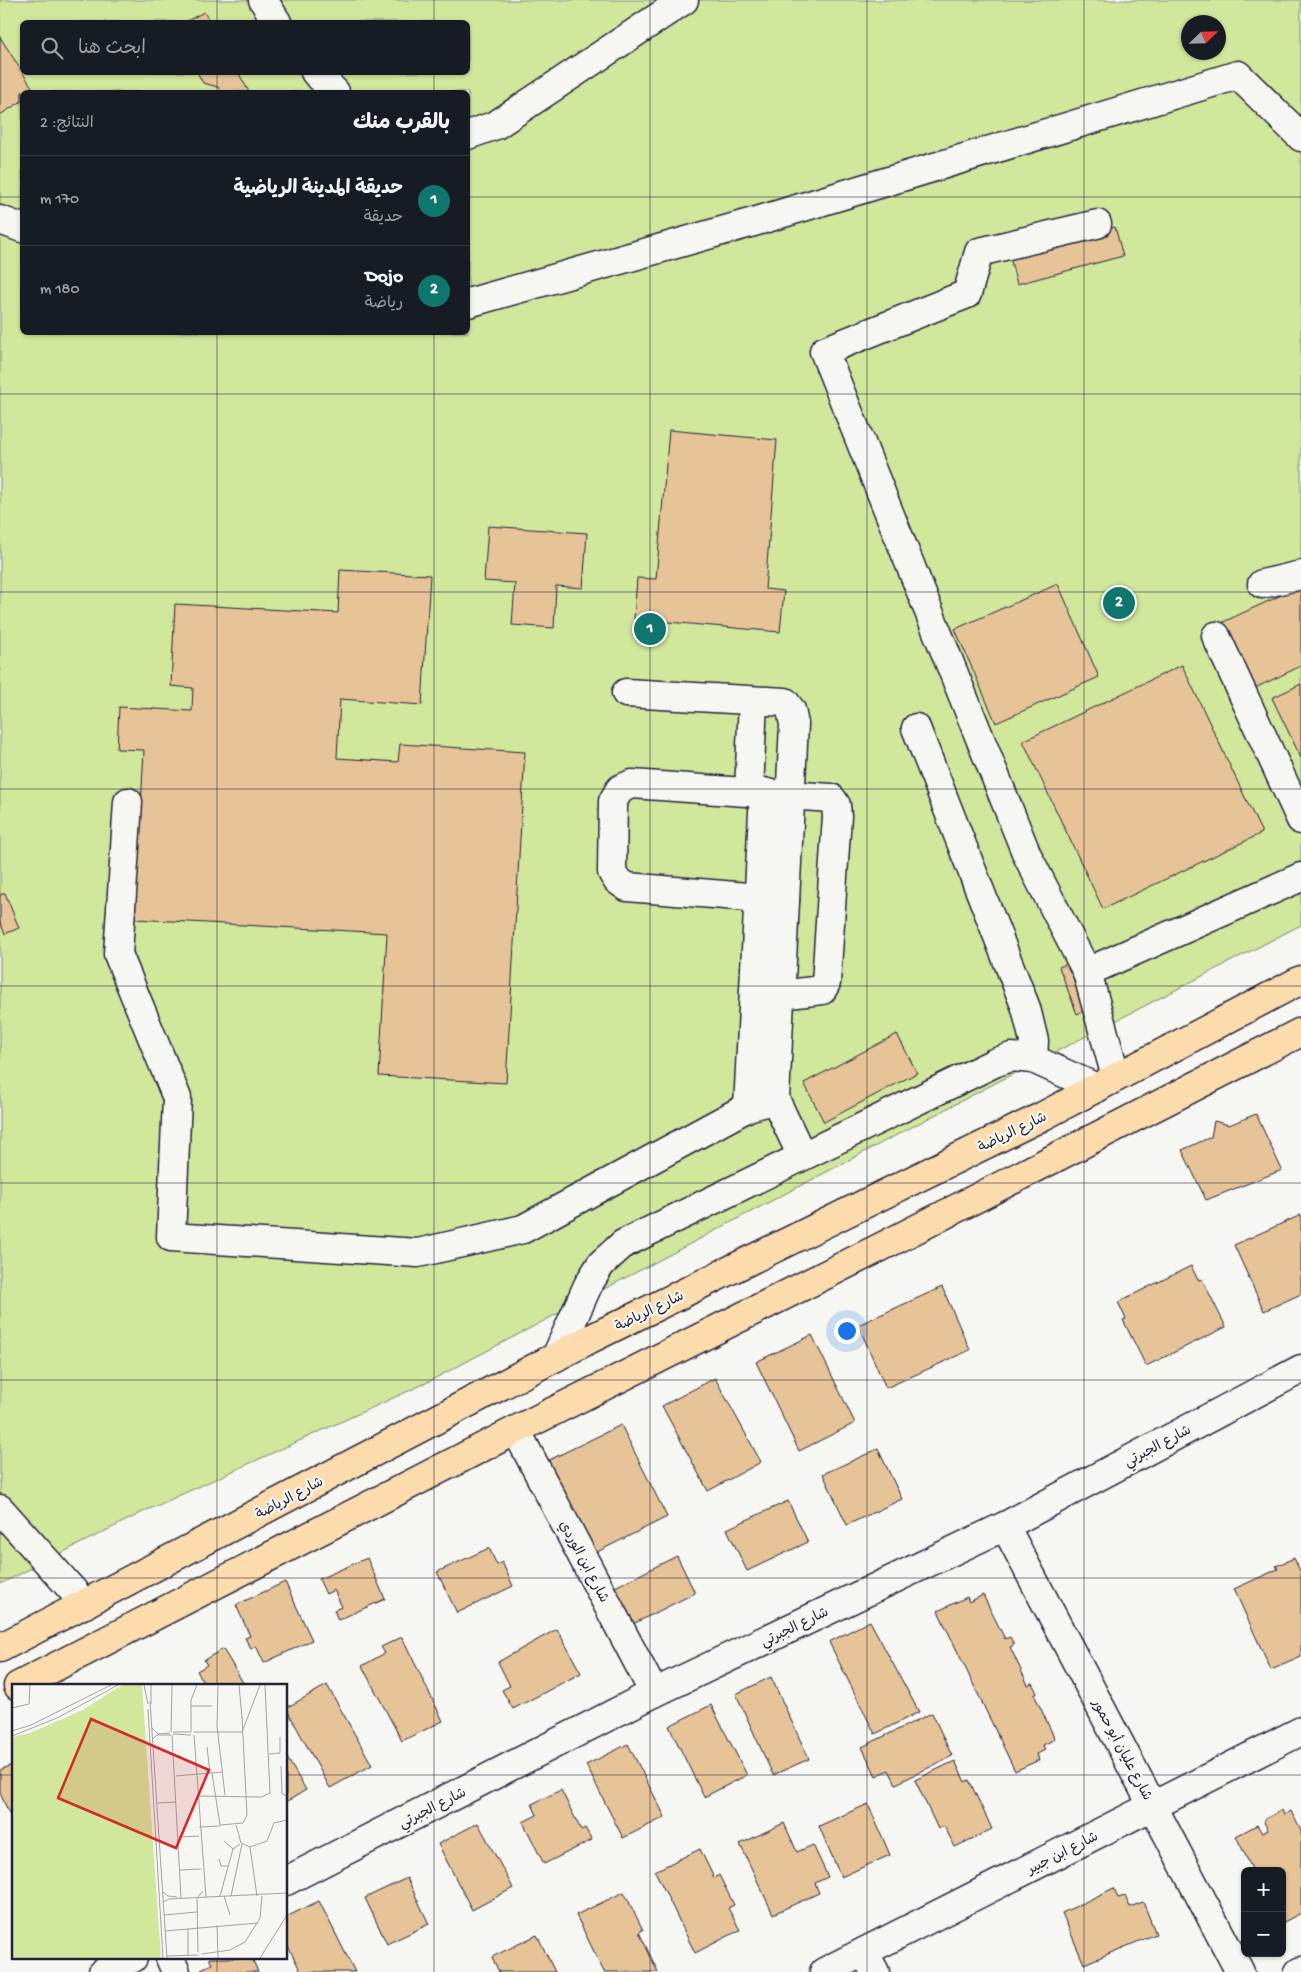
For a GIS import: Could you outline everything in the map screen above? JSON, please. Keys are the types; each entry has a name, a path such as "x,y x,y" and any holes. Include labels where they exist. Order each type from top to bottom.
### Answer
{"main road":[{"name":"شارع الرياضة","path":"0,1648 556,1357 1107,1083 1301,980"},
{"path":"22,1684 516,1430 874,1251 1301,1032"},
{"path":"1107,1083 1135,1117"},
{"path":"0,1695 12,1689"}],"street":[{"path":"263,0 276,20"},
{"path":"470,134 496,125 684,0"},
{"path":"318,75 334,90"},
{"path":"470,302 757,221 1238,75 1301,137"},
{"path":"0,220 20,227"},
{"path":"556,1357 588,1285 601,1264 623,1244 994,1063 1011,1057 1033,1059 1107,1083 1087,972 1027,855 824,350 967,294 979,252 1097,224"},
{"path":"1262,584 1301,575"},
{"path":"1216,636 1301,820"},
{"path":"626,693 785,702 791,710 794,724 791,794 771,900 748,1107"},
{"path":"753,701 756,792 771,900 780,995 775,1099 802,1156"},
{"path":"916,728 1026,1008 1034,1041 1033,1059"},
{"path":"771,900 627,887 617,880 612,872 613,801 620,789 632,784 831,798 836,805 837,816 826,983 822,990 780,995"},
{"path":"128,802 118,954 177,1098 171,1237 418,1253 523,1229 748,1107 775,1099"},
{"path":"1087,972 1301,877"},
{"name":"شارع الجبرتي","path":"288,1880 654,1694 1005,1526 1301,1369"},
{"name":"شارع ابن الوردي","path":"516,1430 654,1694"},
{"path":"0,1509 85,1604"},
{"name":"شارع عليان أبو حمور","path":"1005,1526 1240,1972"},
{"name":"شارع ابن جبير","path":"824,1972 870,1962 1153,1806 1301,1731"},
{"path":"103,1972 128,1960"},
{"path":"171,1960 176,1972"}],"green space":[{"path":"0,0 1301,0 1301,925 982,1090 426,1383 143,1512 0,1584"}],"building":[{"path":"204,12 209,20 189,20"},
{"path":"0,37 20,68 20,75 24,75 34,90 20,90 20,102 0,115"},
{"path":"199,75 240,75 248,90 220,90 218,87 203,83"},
{"path":"1115,227 1123,256 1017,284 1009,254"},
{"path":"669,430 777,440 765,589 784,591 780,632 634,619 637,578 656,579"},
{"path":"488,526 587,533 583,588 556,586 554,628 512,625 515,583 484,581"},
{"path":"340,570 430,575 422,705 340,699 337,758 398,762 400,744 525,752 506,1083 379,1076 387,933 135,919 144,750 117,749 119,707 192,711 193,688 171,686 175,604 338,613"},
{"path":"1058,584 1099,677 996,723 955,629"},
{"path":"1301,586 1301,666 1255,688 1223,622"},
{"path":"1182,665 1262,833 1103,909 1023,741"},
{"path":"1301,684 1301,758 1272,698"},
{"path":"5,893 19,928 5,934 0,922 0,895"},
{"path":"1075,961 1093,1007 1077,1014 1059,967"},
{"path":"897,1034 917,1073 824,1122 804,1083"},
{"path":"1256,1114 1282,1170 1206,1200 1182,1150 1211,1137 1214,1121 1229,1125"},
{"path":"1301,1215 1301,1294 1264,1311 1234,1245"},
{"path":"1191,1266 1198,1280 1202,1279 1226,1327 1146,1366 1123,1320 1126,1319 1118,1302"},
{"path":"942,1287 970,1350 886,1388 858,1325"},
{"path":"812,1335 855,1423 799,1451 756,1362"},
{"path":"715,1378 761,1462 708,1491 662,1406"},
{"path":"621,1425 667,1517 589,1556 543,1463"},
{"path":"878,1449 902,1499 847,1525 823,1474"},
{"path":"788,1501 808,1542 747,1571 727,1529"},
{"path":"489,1548 497,1565 502,1562 513,1586 457,1613 437,1572"},
{"path":"677,1556 695,1593 623,1629 605,1592"},
{"path":"367,1558 385,1599 338,1620 334,1610 342,1607 334,1590 326,1594 319,1579"},
{"path":"1294,1558 1301,1573 1301,1657 1271,1670 1234,1589 1278,1569 1276,1566"},
{"path":"285,1582 312,1640 264,1663 256,1646 251,1649 245,1638 250,1636 236,1605"},
{"path":"983,1595 1005,1639 1010,1637 1014,1645 1010,1647 1028,1685 1032,1683 1037,1693 1034,1694 1055,1739 1043,1745 1045,1750 1037,1754 1039,1760 1015,1771 938,1611 967,1597 969,1602"},
{"path":"870,1621 919,1712 875,1734 829,1642"},
{"path":"557,1629 581,1673 513,1709 502,1690 510,1686 498,1662"},
{"path":"402,1637 443,1721 402,1741 362,1666 385,1653 381,1647"},
{"path":"223,1649 244,1684 205,1684 197,1671 207,1665 204,1660"},
{"path":"771,1677 809,1759 773,1775 736,1694"},
{"path":"327,1685 372,1765 330,1788 288,1712 288,1707"},
{"path":"711,1705 747,1775 704,1797 669,1726"},
{"path":"932,1713 952,1756 896,1784 889,1770 876,1776 862,1747"},
{"path":"628,1744 665,1817 623,1838 586,1765"},
{"path":"288,1759 306,1790 288,1801"},
{"path":"955,1761 965,1782 969,1780 992,1829 955,1847 944,1826 938,1829 915,1780"},
{"path":"12,1765 12,1820 0,1793 0,1770"},
{"path":"561,1790 581,1830 585,1828 592,1840 544,1864 523,1822 537,1815 532,1804"},
{"path":"868,1804 890,1855 841,1877 819,1826"},
{"path":"1282,1810 1284,1815 1291,1811 1301,1831 1301,1913 1286,1921 1286,1867 1251,1867 1236,1836 1257,1825 1262,1833 1268,1830 1263,1820"},
{"path":"478,1823 513,1888 472,1910 438,1844"},
{"path":"784,1823 797,1852 813,1845 828,1877 815,1883 819,1893 773,1914 740,1844"},
{"path":"700,1849 714,1878 719,1875 734,1905 728,1908 740,1930 695,1953 655,1871"},
{"path":"407,1878 429,1924 387,1944 365,1898"},
{"path":"1114,1888 1118,1898 1125,1896 1130,1907 1143,1902 1156,1934 1084,1964 1062,1913"},
{"path":"624,1892 643,1930 639,1932 658,1972 604,1972 576,1915"},
{"path":"319,1901 355,1972 301,1972 288,1946 288,1916"},
{"path":"537,1935 555,1972 499,1972 492,1957"},
{"path":"210,1960 253,1960 258,1972 203,1972 201,1969 212,1964"}],"place":[{"name":"Dojo","path":"1119,603"},
{"name":"حديقة المدينة الرياضية","path":"650,629"}]}
